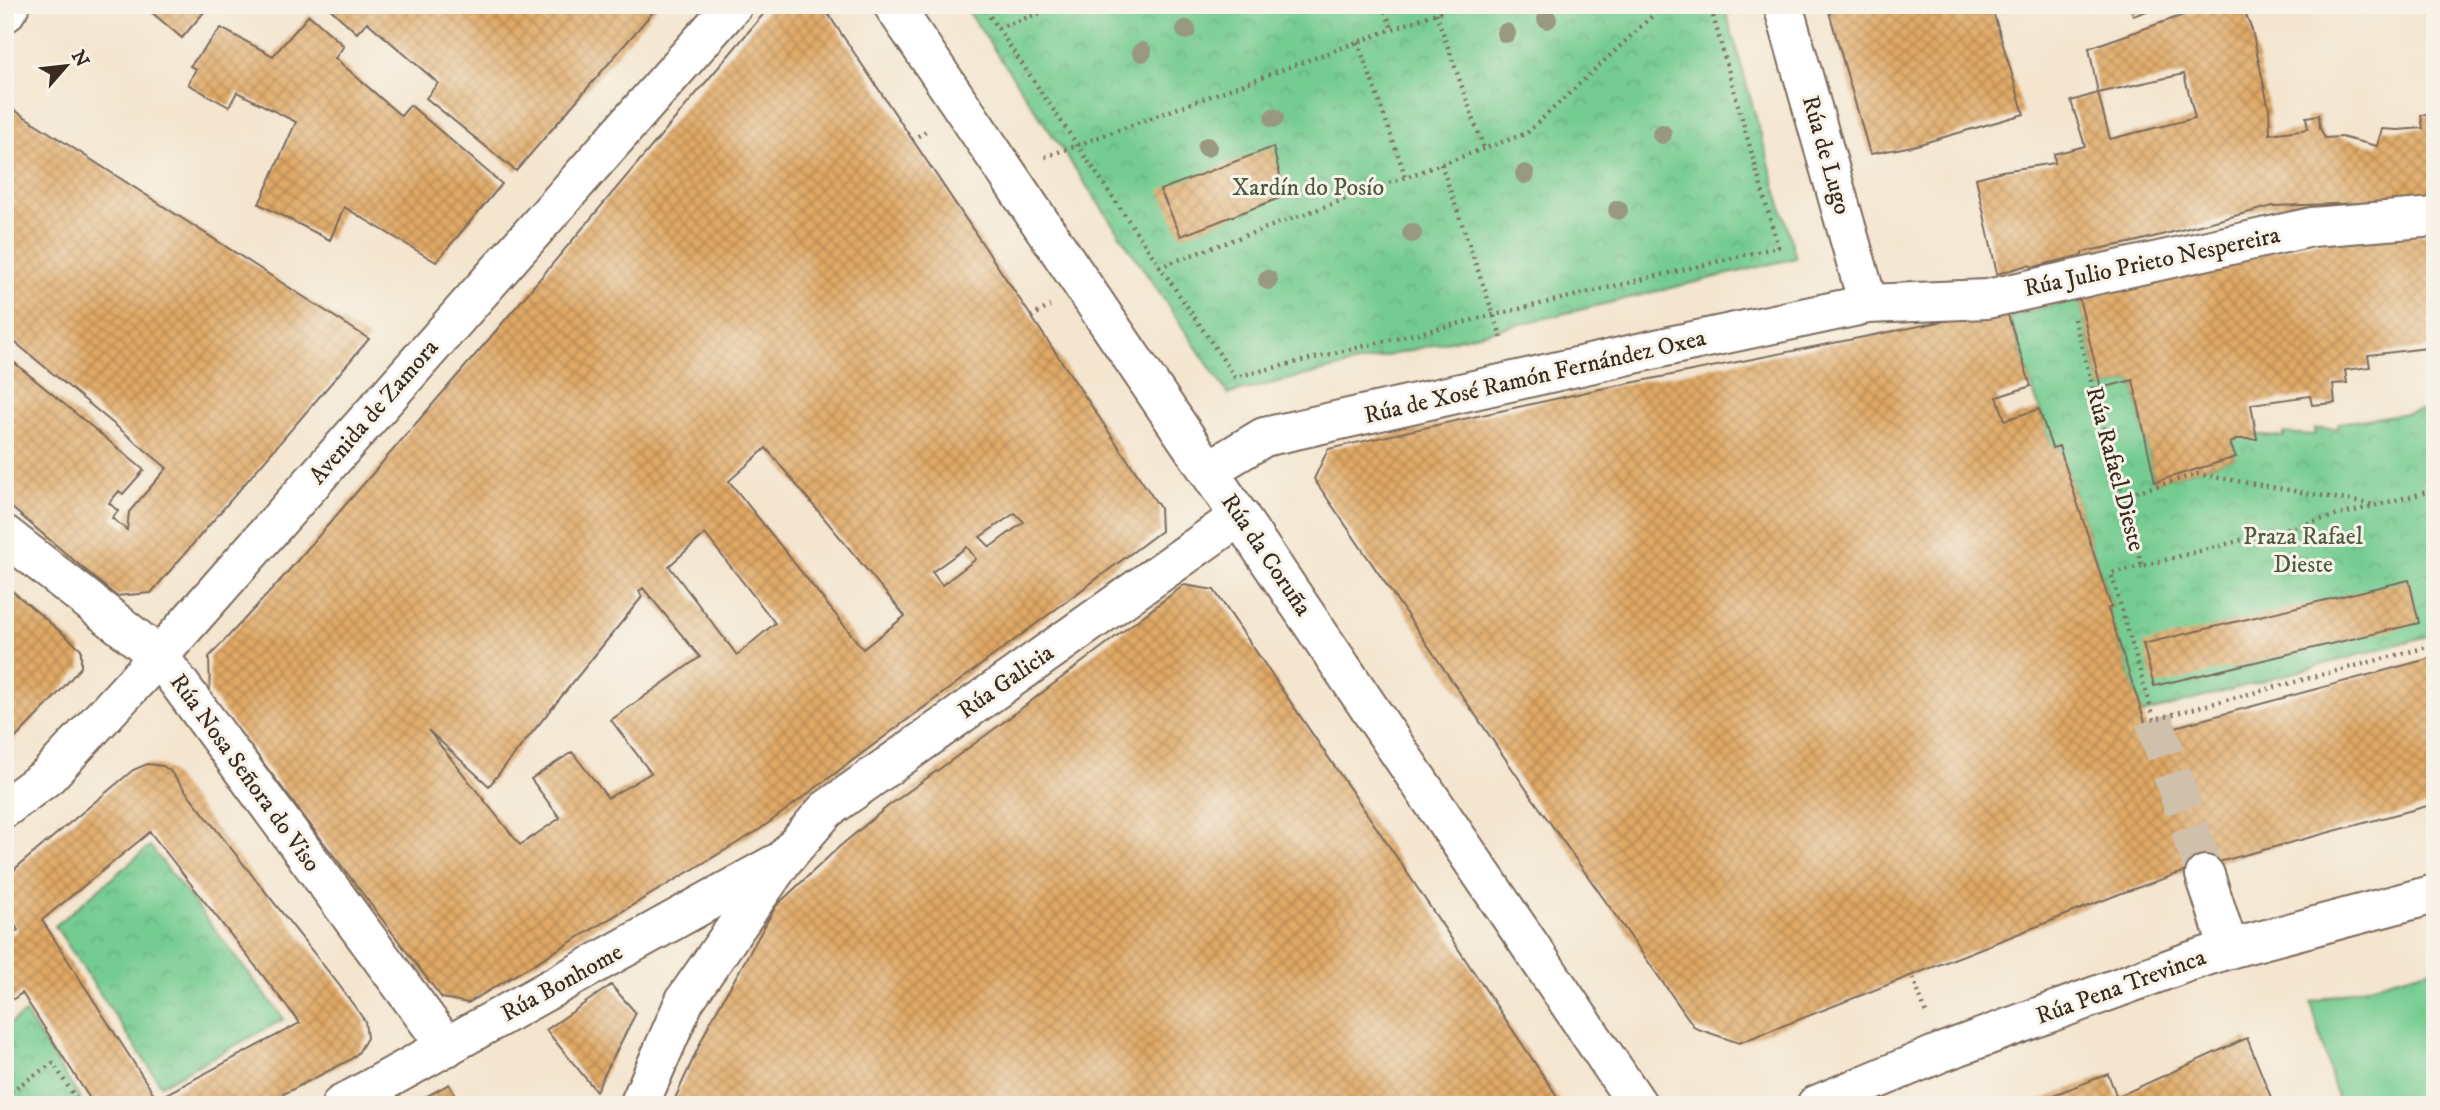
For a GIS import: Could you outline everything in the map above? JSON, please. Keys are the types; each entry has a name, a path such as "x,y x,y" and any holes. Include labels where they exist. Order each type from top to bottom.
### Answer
{"street":[{"path":"5,13 10,5"},
{"name":"Avenida de Zamora","path":"5,808 48,776 159,656 733,5"},
{"name":"Rúa da Coruña","path":"893,5 1638,1105"},
{"name":"Rúa de Lugo","path":"1783,5 1868,304"},
{"name":"Rúa Julio Prieto Nespereira","path":"1868,304 1987,299 2312,227 2435,217"},
{"name":"Rúa de Xosé Ramón Fernández Oxea","path":"1209,470 1264,437 1868,304"},
{"name":"Rúa Galicia","path":"783,860 826,810 1240,516"},
{"name":"Rúa Nosa Señora do Viso","path":"5,535 159,656 447,1047"},
{"path":"639,1105 685,1000 783,860"},
{"name":"Rúa Bonhome","path":"341,1105 783,860"},
{"path":"2205,875 2229,948"},
{"name":"Rúa Pena Trevinca","path":"1816,1105 1940,1053 2229,948 2435,894"}],"path":[{"path":"982,5 1235,377 1778,247 1710,5"},
{"path":"998,28 1062,5"},
{"path":"1383,5 1392,29"},
{"path":"1077,145 1458,5"},
{"path":"1159,267 1527,133 1664,5"},
{"path":"1436,13 1484,149"},
{"path":"1358,42 1406,177"},
{"path":"1441,164 1494,314"},
{"name":"Rúa Rafael Dieste","path":"2064,282 2142,566 2435,490"},
{"path":"2123,496 2197,474 2380,505"},
{"path":"2142,566 2111,573 2154,719 2435,645"},
{"path":"11,1105 5,1095 53,1063 80,1105"},
{"path":"18,1105 29,1105"}],"green space":[{"name":"Xardín do Posío","path":"964,5 1724,5 1796,258 1228,394"},
{"name":"Praza Rafael Dieste","path":"2079,298 2101,388 2133,380 2155,482 2235,457 2230,443 2242,437 2284,437 2284,433 2315,435 2315,429 2338,428 2338,423 2435,409 2435,634 2142,714 2108,609 2111,606 2059,447 2052,448 2009,317"},
{"path":"150,846 284,1019 161,1085 55,926"},
{"path":"2435,968 2435,1098 2411,1105 2339,1105 2311,1002"},
{"path":"25,1013 84,1105 5,1105 5,1027"}],"building":[{"path":"143,5 210,5 182,38"},
{"path":"326,5 659,5 516,171 426,98 438,83 367,22 357,33"},
{"path":"771,5 822,5 1160,508 1161,531 759,830 468,1003 442,998 210,693 209,657 277,584 489,339","holes":["766,448 905,616 863,649 729,481","1015,513 1024,522 990,547 980,537","705,534 775,623 737,655 669,566","967,547 976,559 942,585 932,572","643,588 700,657 611,720 651,773 608,798 572,752 531,779 560,818 520,845 428,730 489,786 642,597 639,591"]},
{"path":"1827,5 1991,5 2024,114 1913,146 1870,154"},
{"path":"2131,5 2160,5 2161,6 2133,16"},
{"path":"2212,5 2242,5 2252,30 2269,109 2270,134 2308,129 2306,117 2319,115 2320,128 2325,138 2341,137 2377,146 2382,129 2423,128 2421,115 2435,114 2435,201 2273,206 1997,274 1976,178 2055,163 2054,154 2085,146 2071,101 2098,93 2089,48","holes":["2184,74 2195,118 2110,139 2098,93"]},
{"path":"309,15 344,46 335,58 401,116 410,105 502,184 436,262 344,207 330,240 259,204 296,122 237,92 229,107 188,84 196,69 190,66 221,28 273,56"},
{"path":"5,104 369,339 151,593 116,596 5,502 5,355 144,470 123,494 119,491 109,503 118,511 112,518 127,530 129,512 167,468 5,334"},
{"path":"1273,147 1285,196 1181,236 1160,190"},
{"path":"2435,233 2435,347 2368,355 2370,367 2345,370 2347,383 2333,384 2335,403 2312,405 2310,396 2251,404 2257,439 2235,439 2230,443 2236,457 2155,482 2133,380 2101,388 2079,298 2313,242"},
{"path":"2006,309 2031,386 1997,397 2005,420 2039,409 2052,448 2059,446 2149,734 2435,657 2435,804 2192,869 2122,893 1739,1043 1695,1028 1524,786 1314,479 1328,449 1600,389"},
{"path":"2435,572 2435,590 2434,590 2429,574"},
{"path":"2409,580 2419,623 2154,686 2143,644"},
{"path":"5,585 81,649 81,667 5,749"},
{"path":"1184,585 1214,590 1563,1105 672,1105 709,1024 776,906 887,807"},
{"path":"147,764 163,766 170,771 339,985 365,1021 367,1038 350,1060 262,1105 94,1105 22,993 5,1005 5,939 18,930 5,910 5,877 133,770","holes":["150,832 300,1023 157,1099 42,920"]},
{"path":"611,985 636,1013 596,1091 546,1030"},
{"path":"2247,1038 2274,1105 2027,1105 2108,1074 2117,1097"},
{"path":"449,1084 460,1105 411,1105"}],"tunnel":[{"path":"2154,719 2205,875"}]}
